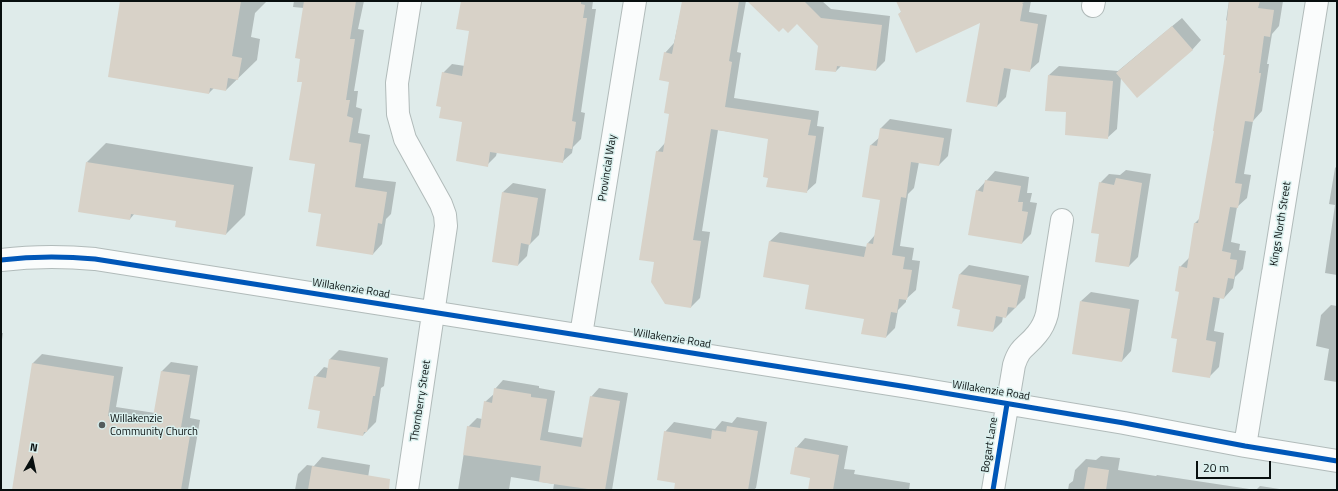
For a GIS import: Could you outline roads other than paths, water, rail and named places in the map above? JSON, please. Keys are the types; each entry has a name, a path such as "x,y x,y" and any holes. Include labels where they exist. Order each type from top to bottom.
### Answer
{"street":[{"name":"Thornberry Street","path":"407,490 446,226 445,214 441,204 405,139 398,114 397,83 410,1"},
{"name":"Provincial Way","path":"581,336 635,1"},
{"name":"Kings North Street","path":"1245,446 1317,1"},
{"name":"Bogart Lane","path":"993,490 1014,365 1022,348 1036,336 1040,330 1047,314 1062,220"},
{"name":"Willakenzie Road","path":"1,260 28,256 95,259 1124,423 1245,446 1337,461"}],"place":[{"name":"Willakenzie Community Church","path":"102,425"}]}
